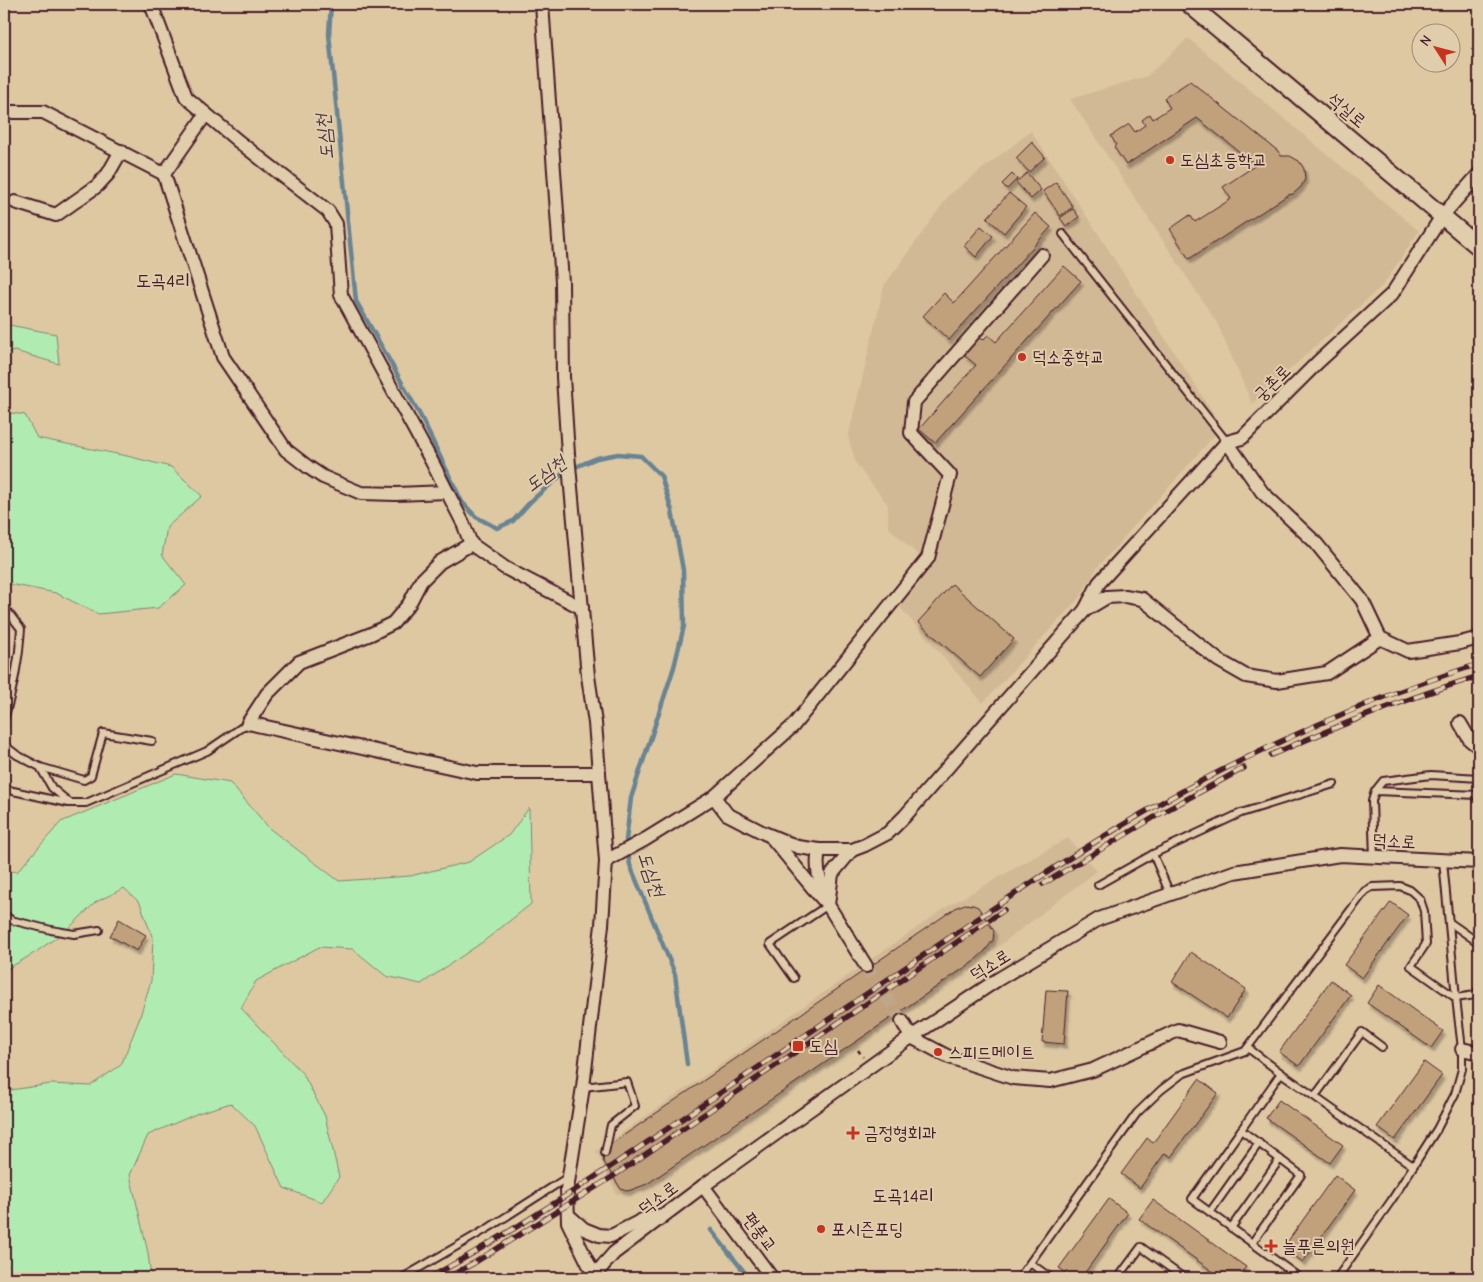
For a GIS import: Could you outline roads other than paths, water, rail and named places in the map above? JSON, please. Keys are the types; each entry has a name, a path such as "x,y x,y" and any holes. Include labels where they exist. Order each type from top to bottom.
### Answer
{"street":[{"path":"150,4 186,97 238,141 328,211 336,224 341,295 447,492 471,544 505,568 582,608"},
{"path":"542,4 562,282 563,377 568,454 588,676 595,723 606,861 602,925 583,1086 567,1189 568,1222 593,1277"},
{"name":"석실로","path":"1189,4 1479,247"},
{"path":"4,112 43,112 164,174 223,357 286,450 324,477 362,493 447,492"},
{"path":"164,174 206,114"},
{"path":"15,202 56,215 97,186 108,174 121,151"},
{"name":"궁촌로","path":"1085,610 1099,583 1227,442 1242,438 1318,362 1392,294 1442,216 1479,174"},
{"path":"606,861 714,797 793,726 928,558 950,474 911,433 914,402 1042,255"},
{"path":"1227,442 1262,492 1315,542 1362,600 1380,638 1408,651 1479,638"},
{"path":"471,544 440,562 427,574 421,581 409,604 393,623 371,634 299,662 267,694 248,723 477,773 599,773"},
{"path":"714,797 728,814 798,847 819,850 852,850 865,845 888,833 905,816 1085,610 1107,597 1125,596 1142,598 1218,660 1246,676 1277,681 1327,673 1380,638"},
{"path":"1460,723 1470,740 1479,747"},
{"path":"768,834 828,905 866,966"},
{"path":"819,850 817,860 818,878 828,905"},
{"path":"828,905 832,874 852,850"},
{"name":"덕소로","path":"593,1277 614,1253 703,1186 911,1037 997,980 1099,918 1234,872 1340,855 1479,862"},
{"path":"902,1021 911,1037 949,1057 1013,1078 1050,1081 1093,1070 1178,1030 1220,1042"},
{"path":"1462,1049 1479,1053"},
{"name":"편풍교","path":"703,1186 772,1278"},
{"path":"568,1215 584,1228 599,1235 611,1236 646,1218 665,1215"}],"lane":[{"path":"1063,234 1227,442"},
{"path":"4,611 8,612 21,629 20,655 16,679 4,726"},
{"path":"4,789 70,803 86,803 207,751 248,723"},
{"path":"4,745 40,768 84,780 91,776 102,732 152,741"},
{"path":"40,768 52,788 70,803"},
{"path":"1374,857 1372,801 1375,791 1383,780 1431,775 1479,778"},
{"path":"1098,885 1153,854 1242,813 1334,784"},
{"path":"1375,791 1479,794"},
{"path":"1153,854 1170,894"},
{"path":"1337,1278 1391,1201 1437,1129 1454,1094 1462,1069 1462,1049 1443,861"},
{"path":"1020,1278 1137,1113 1161,1090 1182,1074 1246,1051 1364,891 1372,887 1400,886 1410,890 1420,898 1424,911 1426,944 1411,966 1456,998 1475,995 1479,989"},
{"path":"794,978 770,944 828,905"},
{"path":"4,914 11,920 74,934 99,930"},
{"path":"1449,922 1479,943"},
{"path":"1315,1096 1362,1032 1382,1047"},
{"path":"1248,1048 1413,1166"},
{"path":"1281,1073 1192,1199 1300,1278"},
{"path":"583,1086 627,1082 635,1106 611,1125 605,1153"},
{"path":"1241,1130 1301,1175 1252,1243"},
{"path":"1210,1212 1259,1143"},
{"path":"1231,1228 1280,1159"},
{"path":"402,1278 490,1227 569,1177"},
{"path":"1118,1278 1141,1247 1184,1278"},
{"path":"1030,1263 1051,1278"}],"waterway":[{"name":"도심천","path":"331,4 329,34 356,301 420,415 462,502 476,517 497,528 513,521 531,501 566,471 597,458 618,454 641,456 661,476 672,511 683,570 684,626 674,667 631,798 626,840 630,865 675,974 687,1064"},
{"name":"도심천","path":"711,1230 749,1278"}],"tunnel":[{"path":"866,966 902,1021"}],"railway":[{"path":"429,1278 583,1185 1026,886 1143,813 1224,769 1307,730 1393,694 1479,664"},
{"path":"1271,755 1374,712 1479,676"},
{"path":"1043,884 1163,812 1244,768"},
{"path":"447,1278 612,1177 1004,910"}],"place":[{"name":"도심초등학교","path":"1170,160"},
{"name":"덕소중학교","path":"1022,357"},
{"name":"도심","path":"798,1046"},
{"name":"스피드메이트","path":"938,1052"},
{"name":"금정형회과","path":"853,1133"},
{"name":"포시즌포딩","path":"821,1229"},
{"name":"늘푸른의원","path":"1271,1246"}],"district":[{"name":"도곡4리","path":"163,280"},
{"name":"도곡14리","path":"903,1195"}]}
